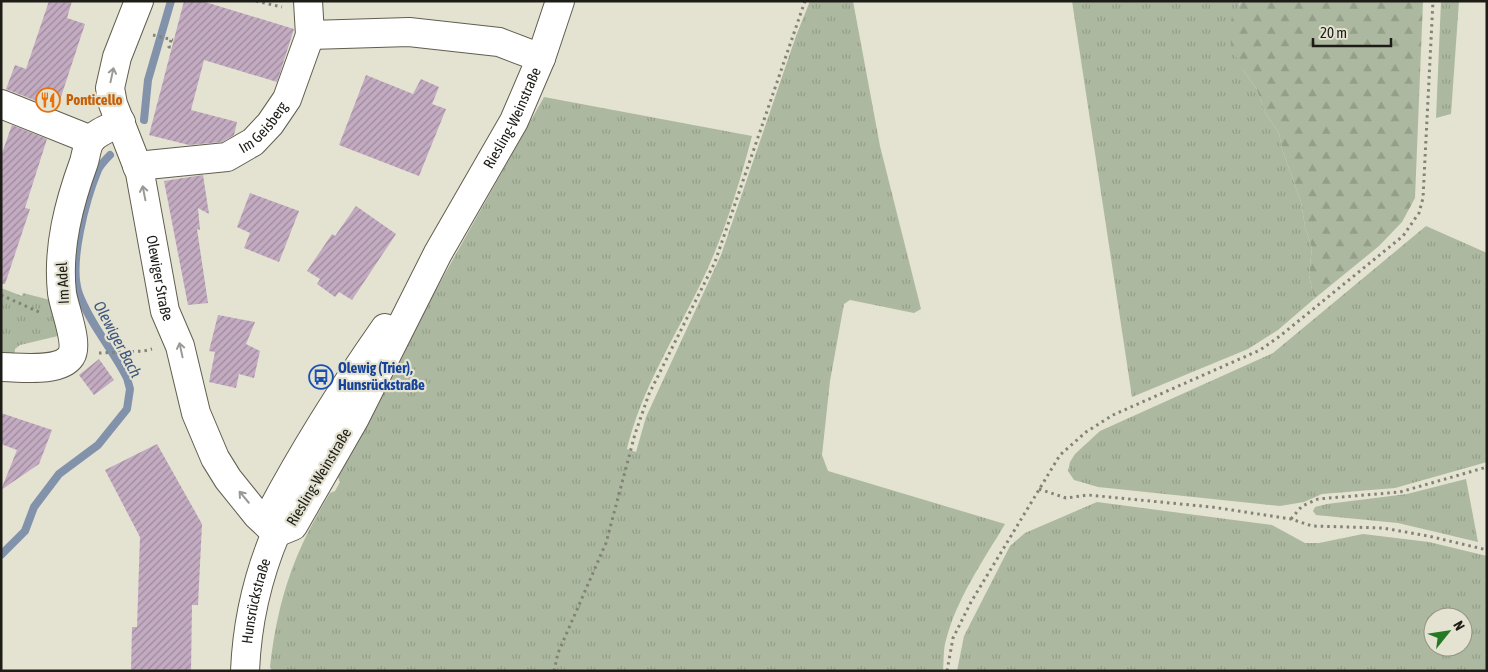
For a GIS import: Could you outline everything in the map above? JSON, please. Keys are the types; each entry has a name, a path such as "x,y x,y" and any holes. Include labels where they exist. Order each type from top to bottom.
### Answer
{"street":[{"name":"Olewiger Straße","path":"139,1 110,80 113,104 138,166 165,311 180,346 201,429 228,479 257,515 276,533"},
{"name":"Riesling-Weinstraße","path":"276,533 271,512 300,458 338,395 438,253 514,120 541,58 560,1"},
{"path":"299,4 310,35 409,32 499,42 541,58"},
{"name":"Im Geisberg","path":"138,166 227,157 253,142 270,124 287,99 310,35"},
{"path":"1,104 91,140 121,122"},
{"name":"Im Adel","path":"1,367 45,368 63,364 71,356 74,344 64,307 61,286 62,248 73,193 91,140"},
{"name":"Hunsrückstraße","path":"245,671 246,647 253,599 276,533"}],"path":[{"path":"256,1 299,4"},
{"path":"554,671 558,652 606,543 642,413 715,262 805,1"},
{"path":"947,671 949,653 958,626 1004,544 1060,455 1086,432 1113,415 1260,350 1336,292 1403,236 1414,222 1421,206 1424,184 1433,1"},
{"path":"151,35 172,40 169,47 172,47"},
{"path":"1,295 45,314"},
{"path":"104,354 144,351"},
{"path":"1291,519 1302,506 1318,499 1400,492 1487,467"},
{"path":"1039,489 1066,498 1088,495 1212,506 1291,519 1312,526 1383,528 1487,550"}],"green space":[{"path":"810,1 853,1 880,146 921,309 914,313 850,300 844,304 830,381 822,455 828,471 1005,524 971,580 957,609 945,644 943,671 272,671 270,667 273,642 283,597 297,556 307,535 330,493 335,491 340,482 336,472 364,418 544,97 752,136 736,192 717,247 650,385 633,427 627,449 636,452 646,417 721,255 796,36"},
{"path":"1072,1 1242,1 1239,4 1243,70 1256,88 1266,114 1279,133 1282,149 1301,202 1305,227 1312,248 1309,275 1314,299 1278,330 1248,349 1132,397"},
{"path":"1242,1 1423,1 1415,198 1402,222 1379,246 1314,299 1309,275 1312,248 1305,227 1301,202 1282,149 1279,133 1266,114 1256,88 1243,70 1231,47 1230,29 1232,16"},
{"path":"1441,1 1459,1 1451,114 1436,118"},
{"path":"1426,226 1487,253 1487,462 1395,488 1322,494 1304,502 1280,506 1098,487 1074,480 1068,471 1070,462 1075,454 1100,431 1273,353"},
{"path":"1,288 22,296 23,293 58,302 60,322 58,336 20,345 15,349 14,360 1,361"},
{"path":"1466,479 1478,542 1398,523 1316,515 1313,511 1315,507 1327,504 1407,494"},
{"path":"1097,502 1272,525 1305,543 1319,543 1363,534 1429,542 1487,556 1487,671 957,671 964,636 1010,546 1025,533"}],"building":[{"path":"49,1 72,1 67,18 85,24 57,109 6,89 15,65 26,69"},
{"path":"184,1 202,1 294,29 277,82 204,60 191,110 237,122 234,135 222,142 189,145 149,135"},
{"path":"366,75 413,94 421,79 439,87 432,104 446,109 419,176 339,145"},
{"path":"12,125 47,139 25,208 30,209 5,284 1,284 1,156"},
{"path":"203,175 209,214 198,208 200,230 197,229 208,303 188,305 164,181"},
{"path":"250,193 299,211 279,262 244,248 250,233 237,227"},
{"path":"356,206 396,234 352,300 339,292 335,297 317,284 320,279 307,271 332,234 335,236"},
{"path":"218,315 255,322 246,344 260,351 254,378 239,374 236,388 209,382 215,352 209,351"},
{"path":"99,359 114,380 94,395 79,375"},
{"path":"1,413 52,430 39,464 1,490 17,450 1,444"},
{"path":"157,444 202,524 198,605 192,605 191,671 131,671 132,627 137,627 140,537 105,470"}],"waterway":[{"name":"Olewiger Bach","path":"144,120 148,80 171,1"},
{"name":"Olewiger Bach","path":"1,555 25,531 34,507 59,474 98,445 127,409 130,389 127,378 89,316 79,294 76,281 77,249 88,197 98,170 110,155"}],"place":[{"name":"Ponticello","path":"48,100"},
{"name":"Olewig (Trier), Hunsrückstraße","path":"321,377"}]}
